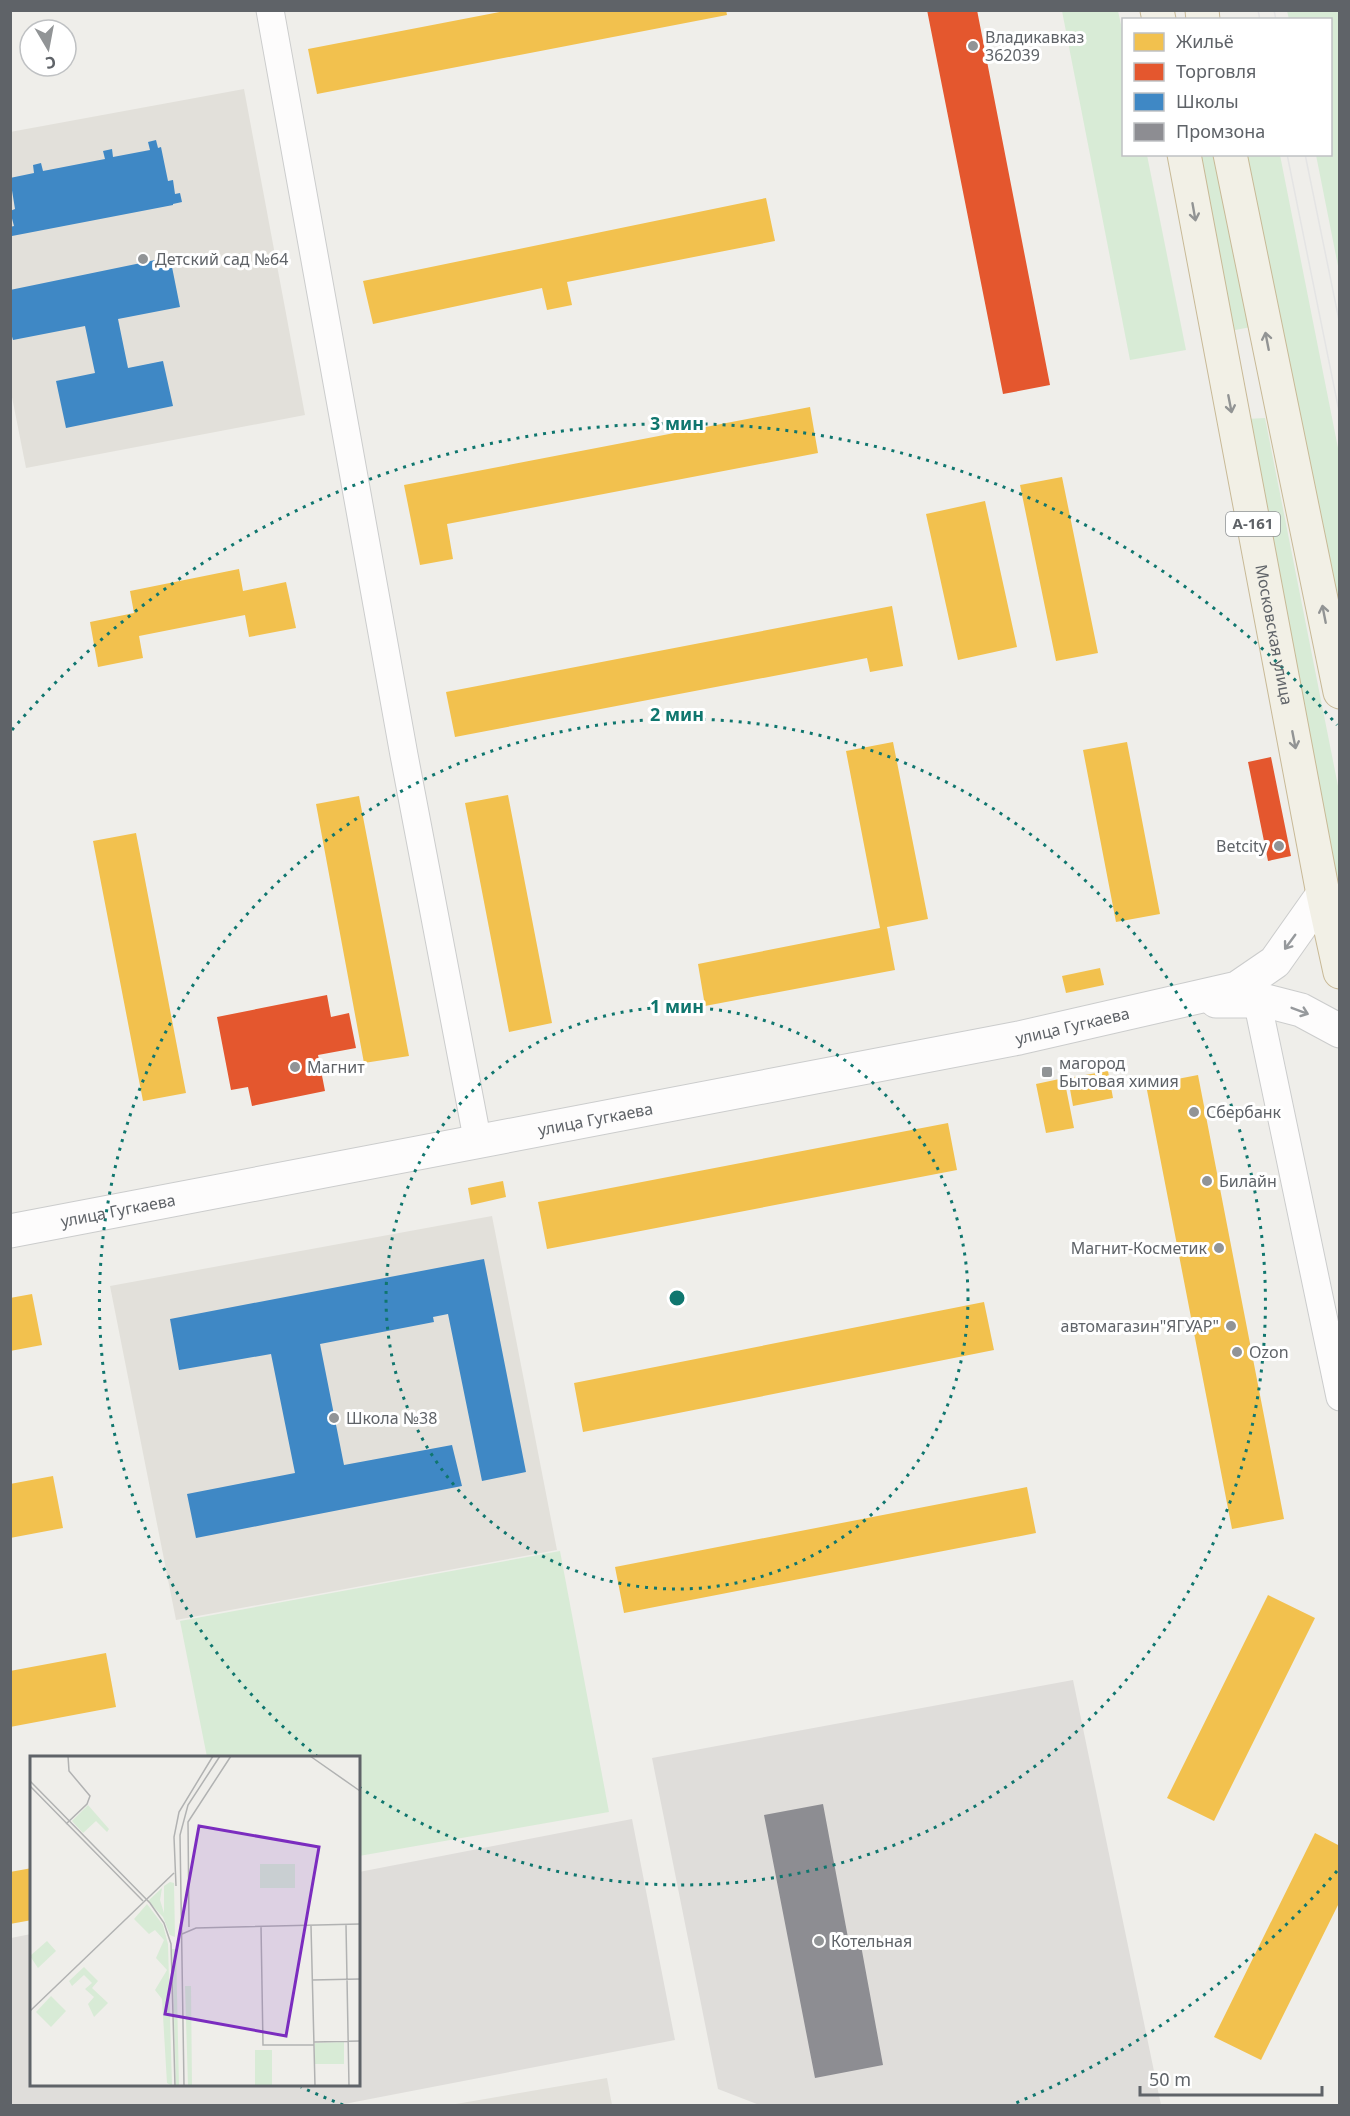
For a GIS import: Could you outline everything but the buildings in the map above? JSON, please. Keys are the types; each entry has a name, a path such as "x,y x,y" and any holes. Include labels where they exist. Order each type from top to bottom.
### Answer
{"highway":[{"name":"Московская улица","path":"1184,156 1323,894 1340,972"},
{"name":"А-161","path":"1230,156 1340,692"}],"street":[{"path":"270,10 404,755 478,1143"},
{"name":"улица Гугкаева","path":"10,1231 1019,1038 1237,988 1275,962 1323,894"},
{"path":"1257,1000 1340,1397"},
{"name":"улица Гугкаева","path":"1179,1002 1266,1001 1301,1010 1340,1031"}],"shaded area":[{"name":"Детский сад №64","path":"244,89 305,415 26,468 10,387 10,132"},
{"name":"Школа №38","path":"492,1216 557,1550 176,1620 110,1286"},
{"path":"1073,1680 1161,2105 762,2106 718,2089 652,1758"},
{"path":"632,1819 675,2040 339,2105 11,2105 11,1938 30,1934 30,2086 360,2086 360,1872"},
{"path":"607,2078 612,2105 450,2105"}],"green space":[{"path":"1062,11 1118,11 1122,29 1122,156 1147,156 1186,350 1130,360"},
{"path":"1287,11 1339,11 1339,271 1316,156 1332,156 1332,18 1289,18"},
{"path":"1195,156 1222,156 1256,326 1230,331"},
{"path":"1241,156 1280,156 1339,453 1339,649"},
{"path":"1265,418 1339,791 1339,908 1246,419"},
{"path":"560,1551 609,1812 360,1856 360,1756 207,1756 180,1621"}],"tram line":[{"path":"1258,10 1260,18"},
{"path":"1274,10 1276,18"},
{"path":"1287,156 1340,416"},
{"path":"1305,156 1340,325"}],"place":[{"name":"Владикавказ 362039","path":"973,46"},
{"name":"Детский сад №64","path":"143,259"},
{"name":"Betcity","path":"1279,846"},
{"name":"Магнит","path":"295,1067"},
{"name":"магород Бытовая химия","path":"1047,1072"},
{"name":"Сбербанк","path":"1194,1112"},
{"name":"Билайн","path":"1207,1181"},
{"name":"Магнит-Косметик","path":"1219,1248"},
{"name":"автомагазин\"ЯГУАР\"","path":"1231,1326"},
{"name":"Ozon","path":"1237,1352"},
{"name":"Школа №38","path":"334,1418"},
{"name":"Котельная","path":"819,1941"}]}
